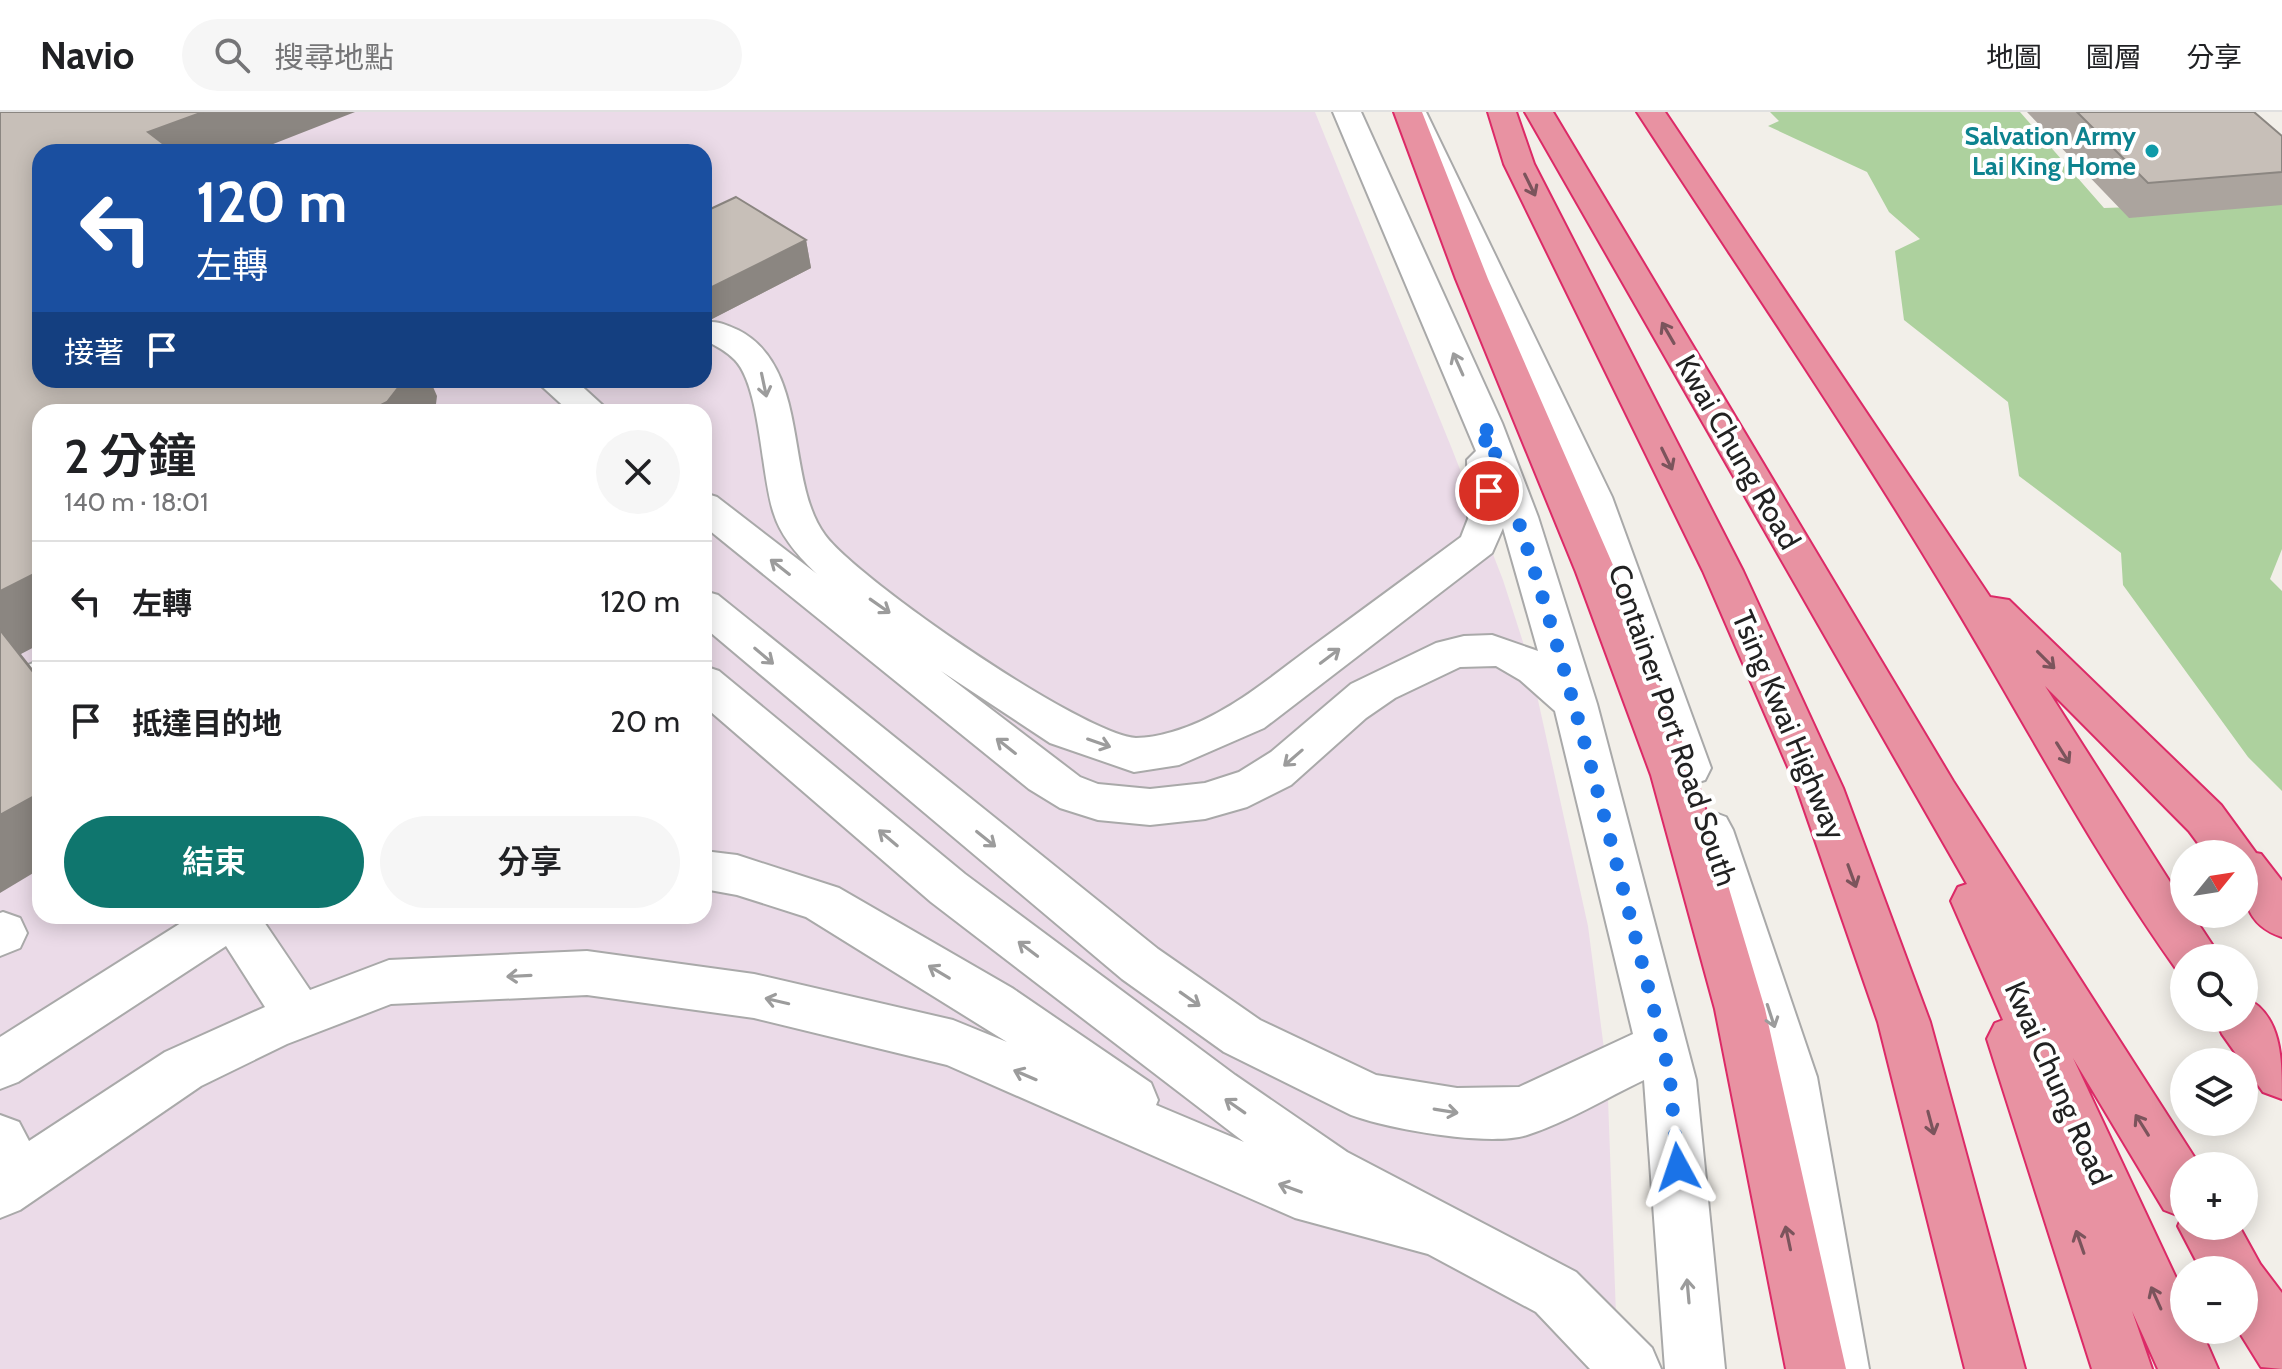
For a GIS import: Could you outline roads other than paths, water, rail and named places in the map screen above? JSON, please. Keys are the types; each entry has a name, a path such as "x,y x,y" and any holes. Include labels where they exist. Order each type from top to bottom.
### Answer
{"highway":[{"path":"1410,112 1472,279 1596,572 1673,775 1740,1009 1816,1369"},
{"name":"Tsing Kwai Highway","path":"1502,112 1519,164 1723,571 1820,788 1904,1022 1995,1369"},
{"name":"Kwai Chung Road","path":"1539,112 1937,794 2170,1168"},
{"path":"1651,112 1951,566 2158,906 2186,944"},
{"path":"1951,566 2205,818 2223,840"},
{"name":"Kwai Chung Road","path":"1937,794 1971,891 2188,1369"},
{"path":"2258,885 2282,917"},
{"path":"1971,891 2019,1062 2122,1369"},
{"path":"2250,1032 2282,1075"},
{"path":"2258,1308 2282,1346"}],"street":[{"path":"1347,112 1484,423 1519,517 1575,704 1670,1080 1695,1369"},
{"name":"Container Port Road South","path":"1410,112 1593,497 1650,651 1791,1077 1839,1369"},
{"path":"713,331 749,354 761,372 779,438 793,515 812,546 853,587 961,664 1065,731 1134,755 1179,748 1249,716 1478,544 1488,506 1484,423"},
{"path":"563,388 582,404"},
{"path":"712,512 1045,777 1077,796 1123,807 1151,808 1240,792 1274,774 1364,696 1446,654 1466,649 1506,654 1530,664 1575,704"},
{"path":"1394,608 1466,649"},
{"path":"712,612 1140,964 1242,1036 1370,1098 1457,1113 1523,1112 1663,1045"},
{"path":"0,696 32,680"},
{"path":"712,689 948,888 1216,1092 1328,1170 1556,1292 1631,1369"},
{"path":"712,871 737,875 822,902 994,1004 1213,1156"},
{"path":"0,1065 220,924"},
{"path":"238,924 299,1016"},
{"path":"7,1169 183,1069 299,1016 389,982 587,973 754,996 953,1043 1295,1191 1446,1231"}],"place":[{"name":"Salvation Army Lai King Home","path":"2152,151"}]}
